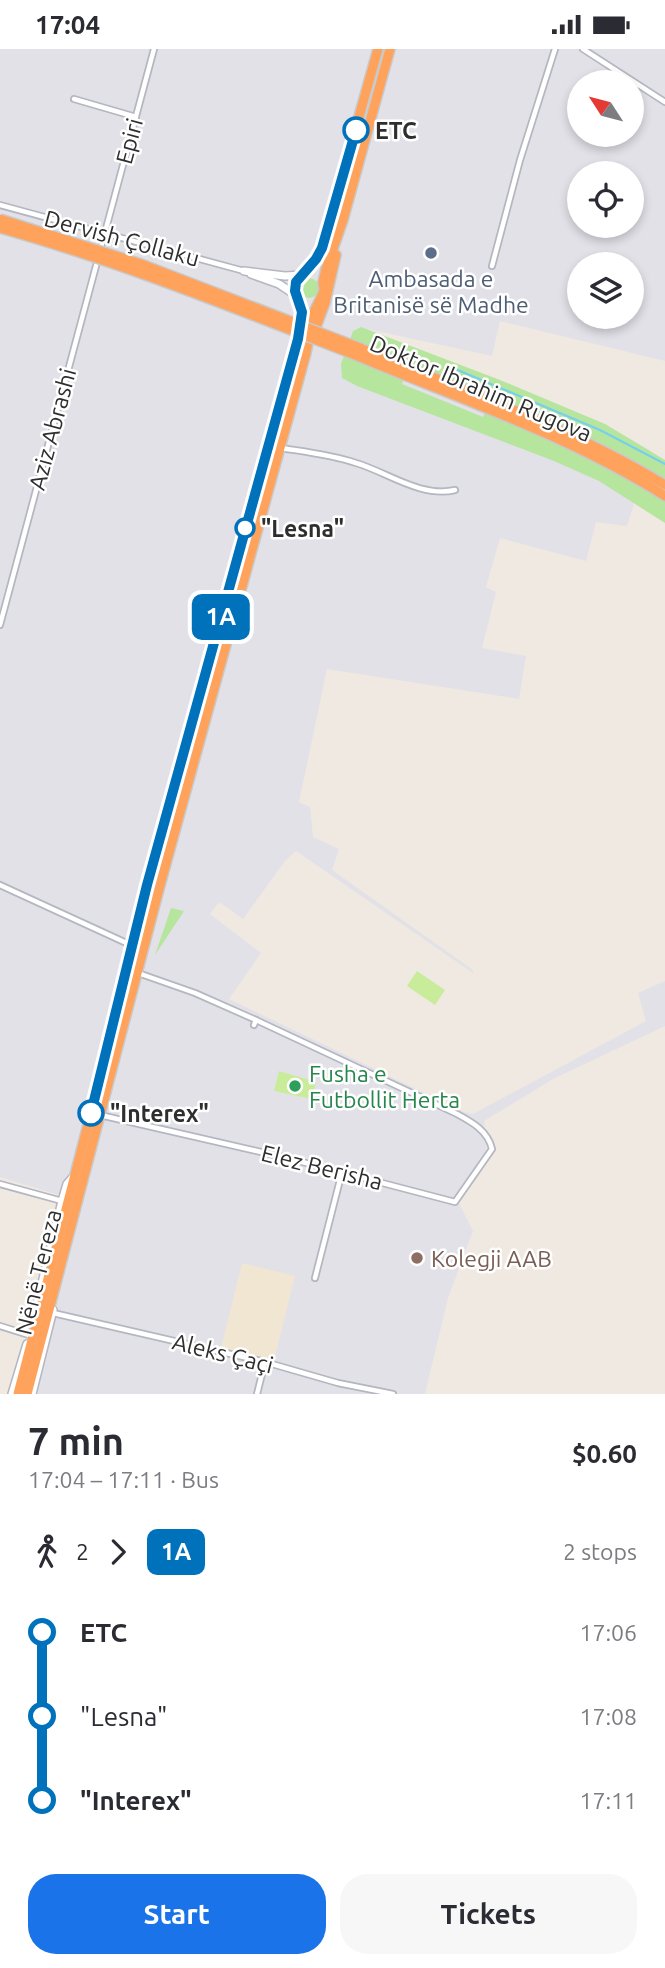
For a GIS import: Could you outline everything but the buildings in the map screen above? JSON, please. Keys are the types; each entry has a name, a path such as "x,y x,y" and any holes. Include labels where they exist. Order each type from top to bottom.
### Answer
{"highway":[{"path":"67,1200 150,874 298,339 302,312 296,282 319,254 329,227 378,49"},
{"path":"306,353 312,322 324,291 323,282 390,49"},
{"name":"Doktor Ibrahim Rugova","path":"0,219 141,264 566,433 665,485"},
{"path":"67,1200 98,1116 306,353 328,292 343,220"},
{"name":"Doktor Ibrahim Rugova","path":"0,228 172,284 354,350 574,447 665,496"},
{"path":"303,275 315,274 323,282"},
{"path":"298,297 309,303 319,299"},
{"name":"Nënë Tereza","path":"18,1394 67,1200"},
{"name":"Nënë Tereza","path":"30,1394 67,1200"}],"street":[{"name":"Epiri","path":"104,233 154,49"},
{"path":"492,265 520,160 555,49"},
{"path":"583,49 665,102"},
{"path":"74,99 136,117"},
{"name":"Dervish Çollaku","path":"0,205 244,271"},
{"name":"Aziz Abrashi","path":"0,625 104,233"},
{"path":"244,271 285,276 303,275"},
{"path":"244,271 279,284 298,297"},
{"path":"280,447 347,460 418,487 455,490"},
{"path":"0,885 133,946"},
{"name":"Elez Berisha","path":"98,1116 342,1172 455,1202 492,1149 490,1141 478,1127 457,1114 185,990 137,972"},
{"name":"Nënë Tereza","path":"30,1394 101,1126 98,1116"},
{"path":"315,1278 342,1172"},
{"path":"0,1184 67,1200"},
{"name":"Nënë Tereza","path":"12,1394 47,1272"},
{"name":"Aleks Çaçi","path":"53,1313 393,1394"},
{"path":"0,1326 29,1335"},
{"path":"257,1394 265,1362"}],"shaded area":[{"path":"0,49 665,49 665,361 500,321 492,356 367,329 605,424 651,451 627,526 596,522 586,561 500,538 486,587 496,592 482,648 526,656 519,699 327,669 299,802 310,807 313,837 339,849 332,870 473,970 473,973 296,851 285,861 243,919 219,902 210,914 261,953 229,999 464,1112 473,1114 646,1021 638,993 665,981 665,1026 553,1079 484,1121 487,1143 485,1154 455,1195 473,1231 448,1298 425,1394 23,1394 72,1199 0,1177"},
{"path":"242,1263 295,1276 274,1361 221,1348"}],"green space":[{"path":"305,278 313,278 319,288 313,298 305,298 299,292 299,284"},
{"path":"313,307 297,374 180,797 180,788 292,383 305,326 305,308"},
{"path":"361,327 500,380 605,424 665,460 665,523 599,481 342,378 341,364 353,331","holes":["410,364 492,396 483,417 402,384"]},
{"path":"171,908 184,911 155,955"},
{"path":"417,971 445,990 435,1005 407,986"},
{"name":"Fusha e Futbollit Herta","path":"279,1071 316,1082 312,1099 274,1091"}],"waterway":[{"path":"453,368 600,430 665,464"}],"bus line":[{"name":"1A","path":"91,1113 147,885 298,339 302,312 295,291 296,282 309,269 322,248 356,130"}],"place":[{"name":"ETC","path":"356,130"},
{"name":"Ambasada e Britanisë së Madhe","path":"431,253"},
{"name":"\"Lesna\"","path":"245,528"},
{"name":"Fusha e Futbollit Herta","path":"295,1086"},
{"name":"\"Interex\"","path":"91,1113"},
{"name":"Kolegji AAB","path":"417,1258"}]}
